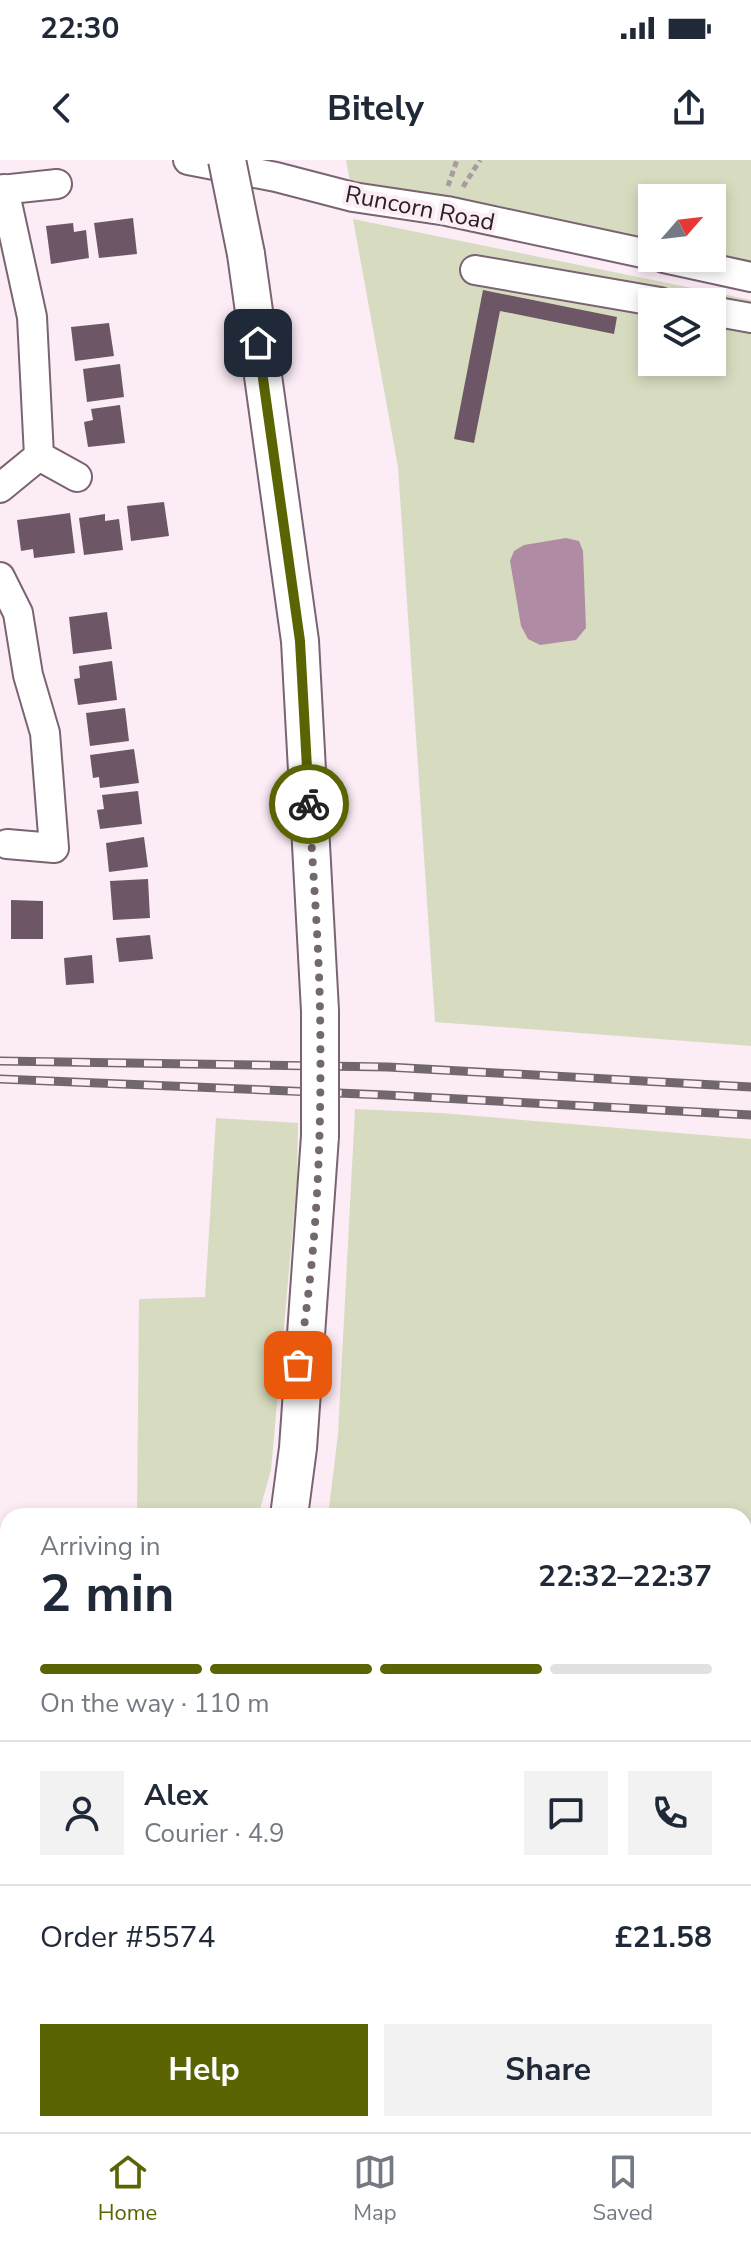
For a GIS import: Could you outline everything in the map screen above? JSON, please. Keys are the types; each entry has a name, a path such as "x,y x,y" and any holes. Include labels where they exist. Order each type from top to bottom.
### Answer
{"main road":[{"path":"227,160 246,254 300,641 320,1011 320,1136 298,1448 290,1508"},
{"path":"273,1508 309,1303"}],"street":[{"name":"Runcorn Road","path":"188,160 276,177 353,197 447,211 638,252"},
{"path":"39,456 32,317 2,190 57,184"},
{"path":"475,270 638,298"},
{"path":"726,272 751,277"},
{"path":"726,314 751,318"},
{"path":"39,456 77,477"},
{"path":"0,488 39,456"},
{"path":"0,577 18,613 28,675 45,733 54,848 7,844"}],"green space":[{"path":"346,160 751,160 751,277 726,265 726,184 638,184 638,252 353,197"},
{"path":"353,219 692,288 638,288 638,376 726,376 726,295 751,300 751,1046 435,1022 398,467"},
{"path":"355,1109 440,1113 751,1139 751,1508 329,1508 338,1434"},
{"path":"216,1118 298,1123 297,1182 271,1470 260,1508 137,1508 139,1299 205,1297"}],"shaded area":[{"path":"566,538 579,541 583,551 586,628 576,640 540,645 528,639 521,626 510,561 514,551 524,545"}],"building":[{"path":"133,218 137,254 99,258 94,223"},
{"path":"73,223 74,232 86,230 89,258 51,264 46,226"},
{"path":"483,290 617,317 614,334 500,311 474,443 454,439"},
{"path":"109,323 114,356 75,361 71,327"},
{"path":"120,364 124,397 87,402 83,369"},
{"path":"120,405 125,443 88,447 84,422 93,420 91,409"},
{"path":"164,502 169,536 131,541 127,506"},
{"path":"70,513 75,553 34,558 33,549 21,551 17,520"},
{"path":"105,514 105,521 119,519 123,550 84,555 79,518"},
{"path":"107,612 112,649 73,654 69,617"},
{"path":"112,661 117,700 78,705 74,679 80,678 79,666"},
{"path":"125,708 129,741 90,746 86,713"},
{"path":"134,749 139,783 100,788 99,777 93,778 90,755"},
{"path":"138,791 142,824 100,829 97,810 104,809 102,795"},
{"path":"144,837 148,867 109,872 106,843"},
{"path":"148,879 150,918 113,920 110,881"},
{"path":"11,900 43,901 43,939 11,939"},
{"path":"150,935 153,959 119,962 116,938"},
{"path":"92,955 94,983 66,985 64,958"}],"railway":[{"path":"0,1061 388,1067 751,1087"},
{"path":"0,1079 386,1095 751,1115"}],"way so far":[{"path":"298,1365 309,1303 320,1136 320,1011 309,804"}],"route":[{"path":"258,343 300,641 309,804"}]}
